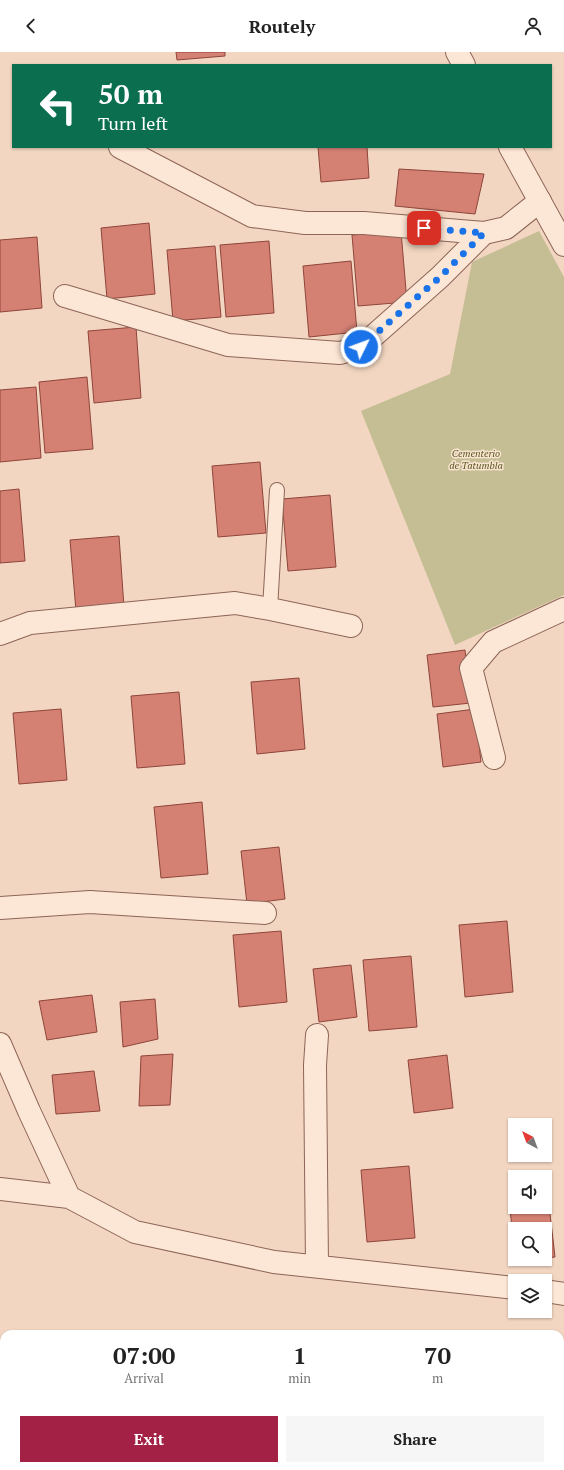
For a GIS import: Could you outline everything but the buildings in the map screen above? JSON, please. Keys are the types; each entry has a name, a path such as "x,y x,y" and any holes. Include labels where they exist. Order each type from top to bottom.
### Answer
{"street":[{"path":"457,52 463,64"},
{"path":"122,148 252,216 305,223 364,223 484,233 506,228 540,201"},
{"path":"511,148 564,245"},
{"path":"65,296 228,344 340,353 361,347 440,277 484,233"},
{"path":"0,634 30,623 235,603 351,626"},
{"path":"494,758 471,668 493,642 564,609"},
{"path":"0,908 90,902 265,913"},
{"path":"316,1035 317,1266"},
{"path":"0,1044 69,1197"},
{"path":"0,1189 69,1197 135,1232 274,1262 508,1287"},
{"path":"552,1293 564,1294"}],"lane":[{"path":"270,609 277,490"}],"green space":[{"name":"Cementerio de Tatumbla","path":"539,231 564,277 564,595 455,645 361,411 450,374 472,262"}],"route":[{"path":"361,347 440,277 484,233 424,228"}]}
